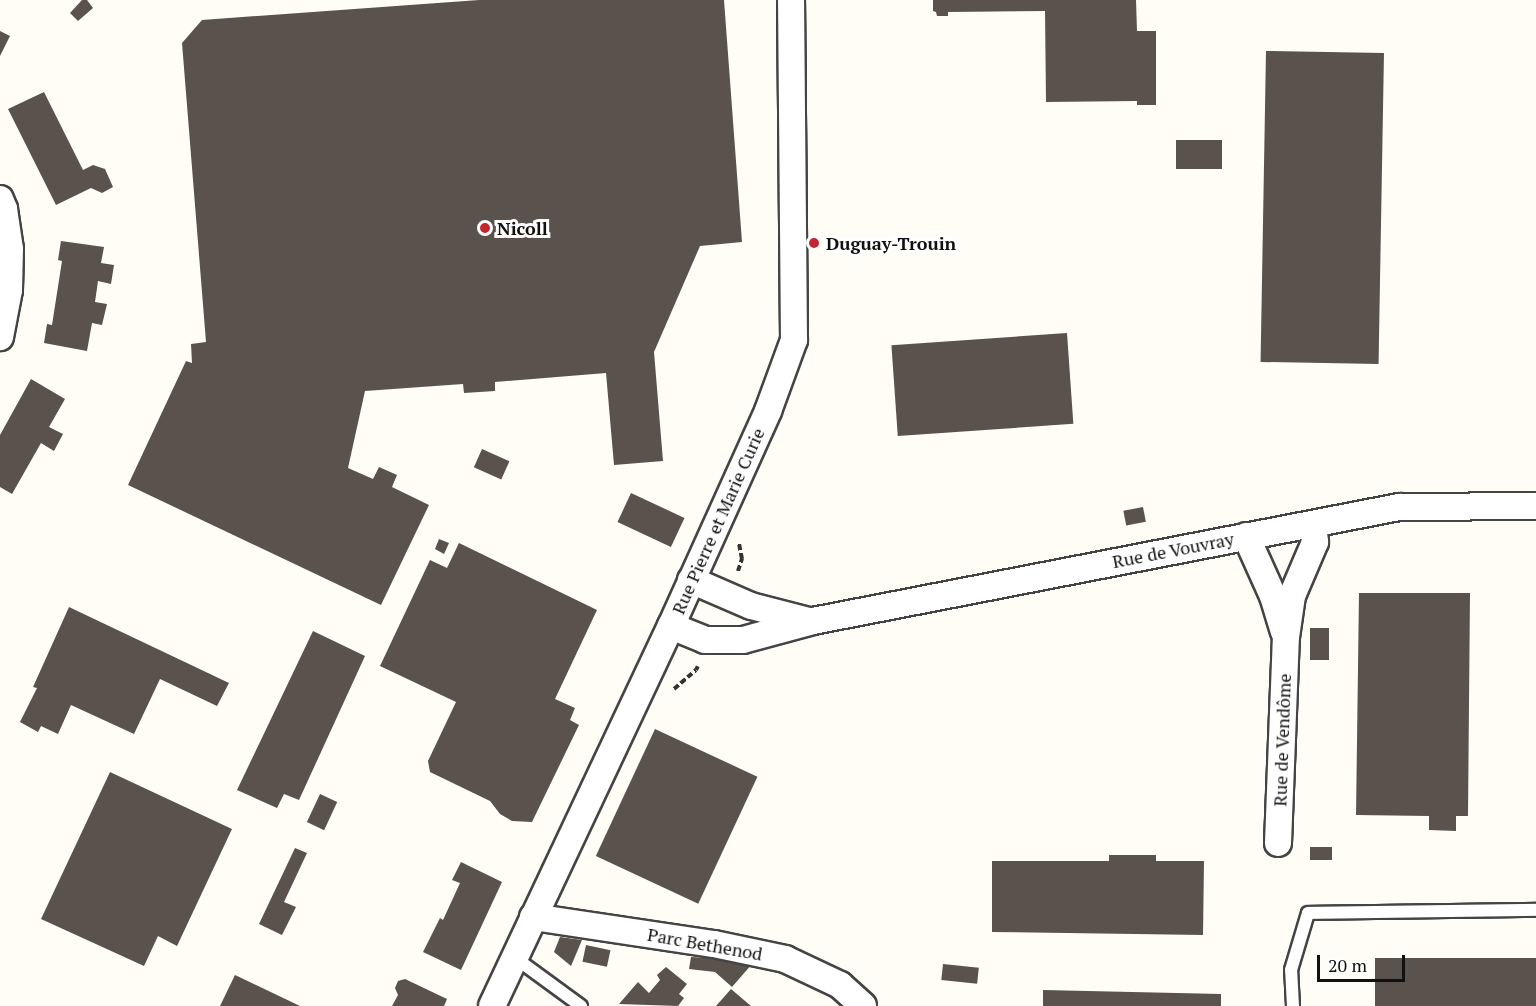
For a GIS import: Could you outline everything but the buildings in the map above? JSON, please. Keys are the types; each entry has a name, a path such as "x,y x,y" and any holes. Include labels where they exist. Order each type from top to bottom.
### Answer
{"street":[{"name":"Rue Pierre et Marie Curie","path":"492,1006 671,626 768,411 794,340 791,0"},
{"path":"0,199 4,209 10,249 9,290 0,337"},
{"name":"Rue de Vouvray","path":"671,626 705,640 743,640 813,621 1399,507 1536,506"},
{"name":"Rue de Vendôme","path":"1278,843 1286,637 1292,596 1315,542 1313,524"},
{"name":"Rue de Vendôme","path":"1246,536 1273,596 1286,637"},
{"name":"Rue de Vouvray","path":"691,580 751,606 813,621"},
{"name":"Parc Bethenod","path":"533,917 714,944 785,959 840,985 863,1006"}],"lane":[{"path":"1293,1006 1291,970 1308,913 1536,910"},
{"path":"514,957 581,1006"}],"place":[{"name":"Nicoll","path":"485,228"},
{"name":"Duguay-Trouin","path":"814,243"}]}
